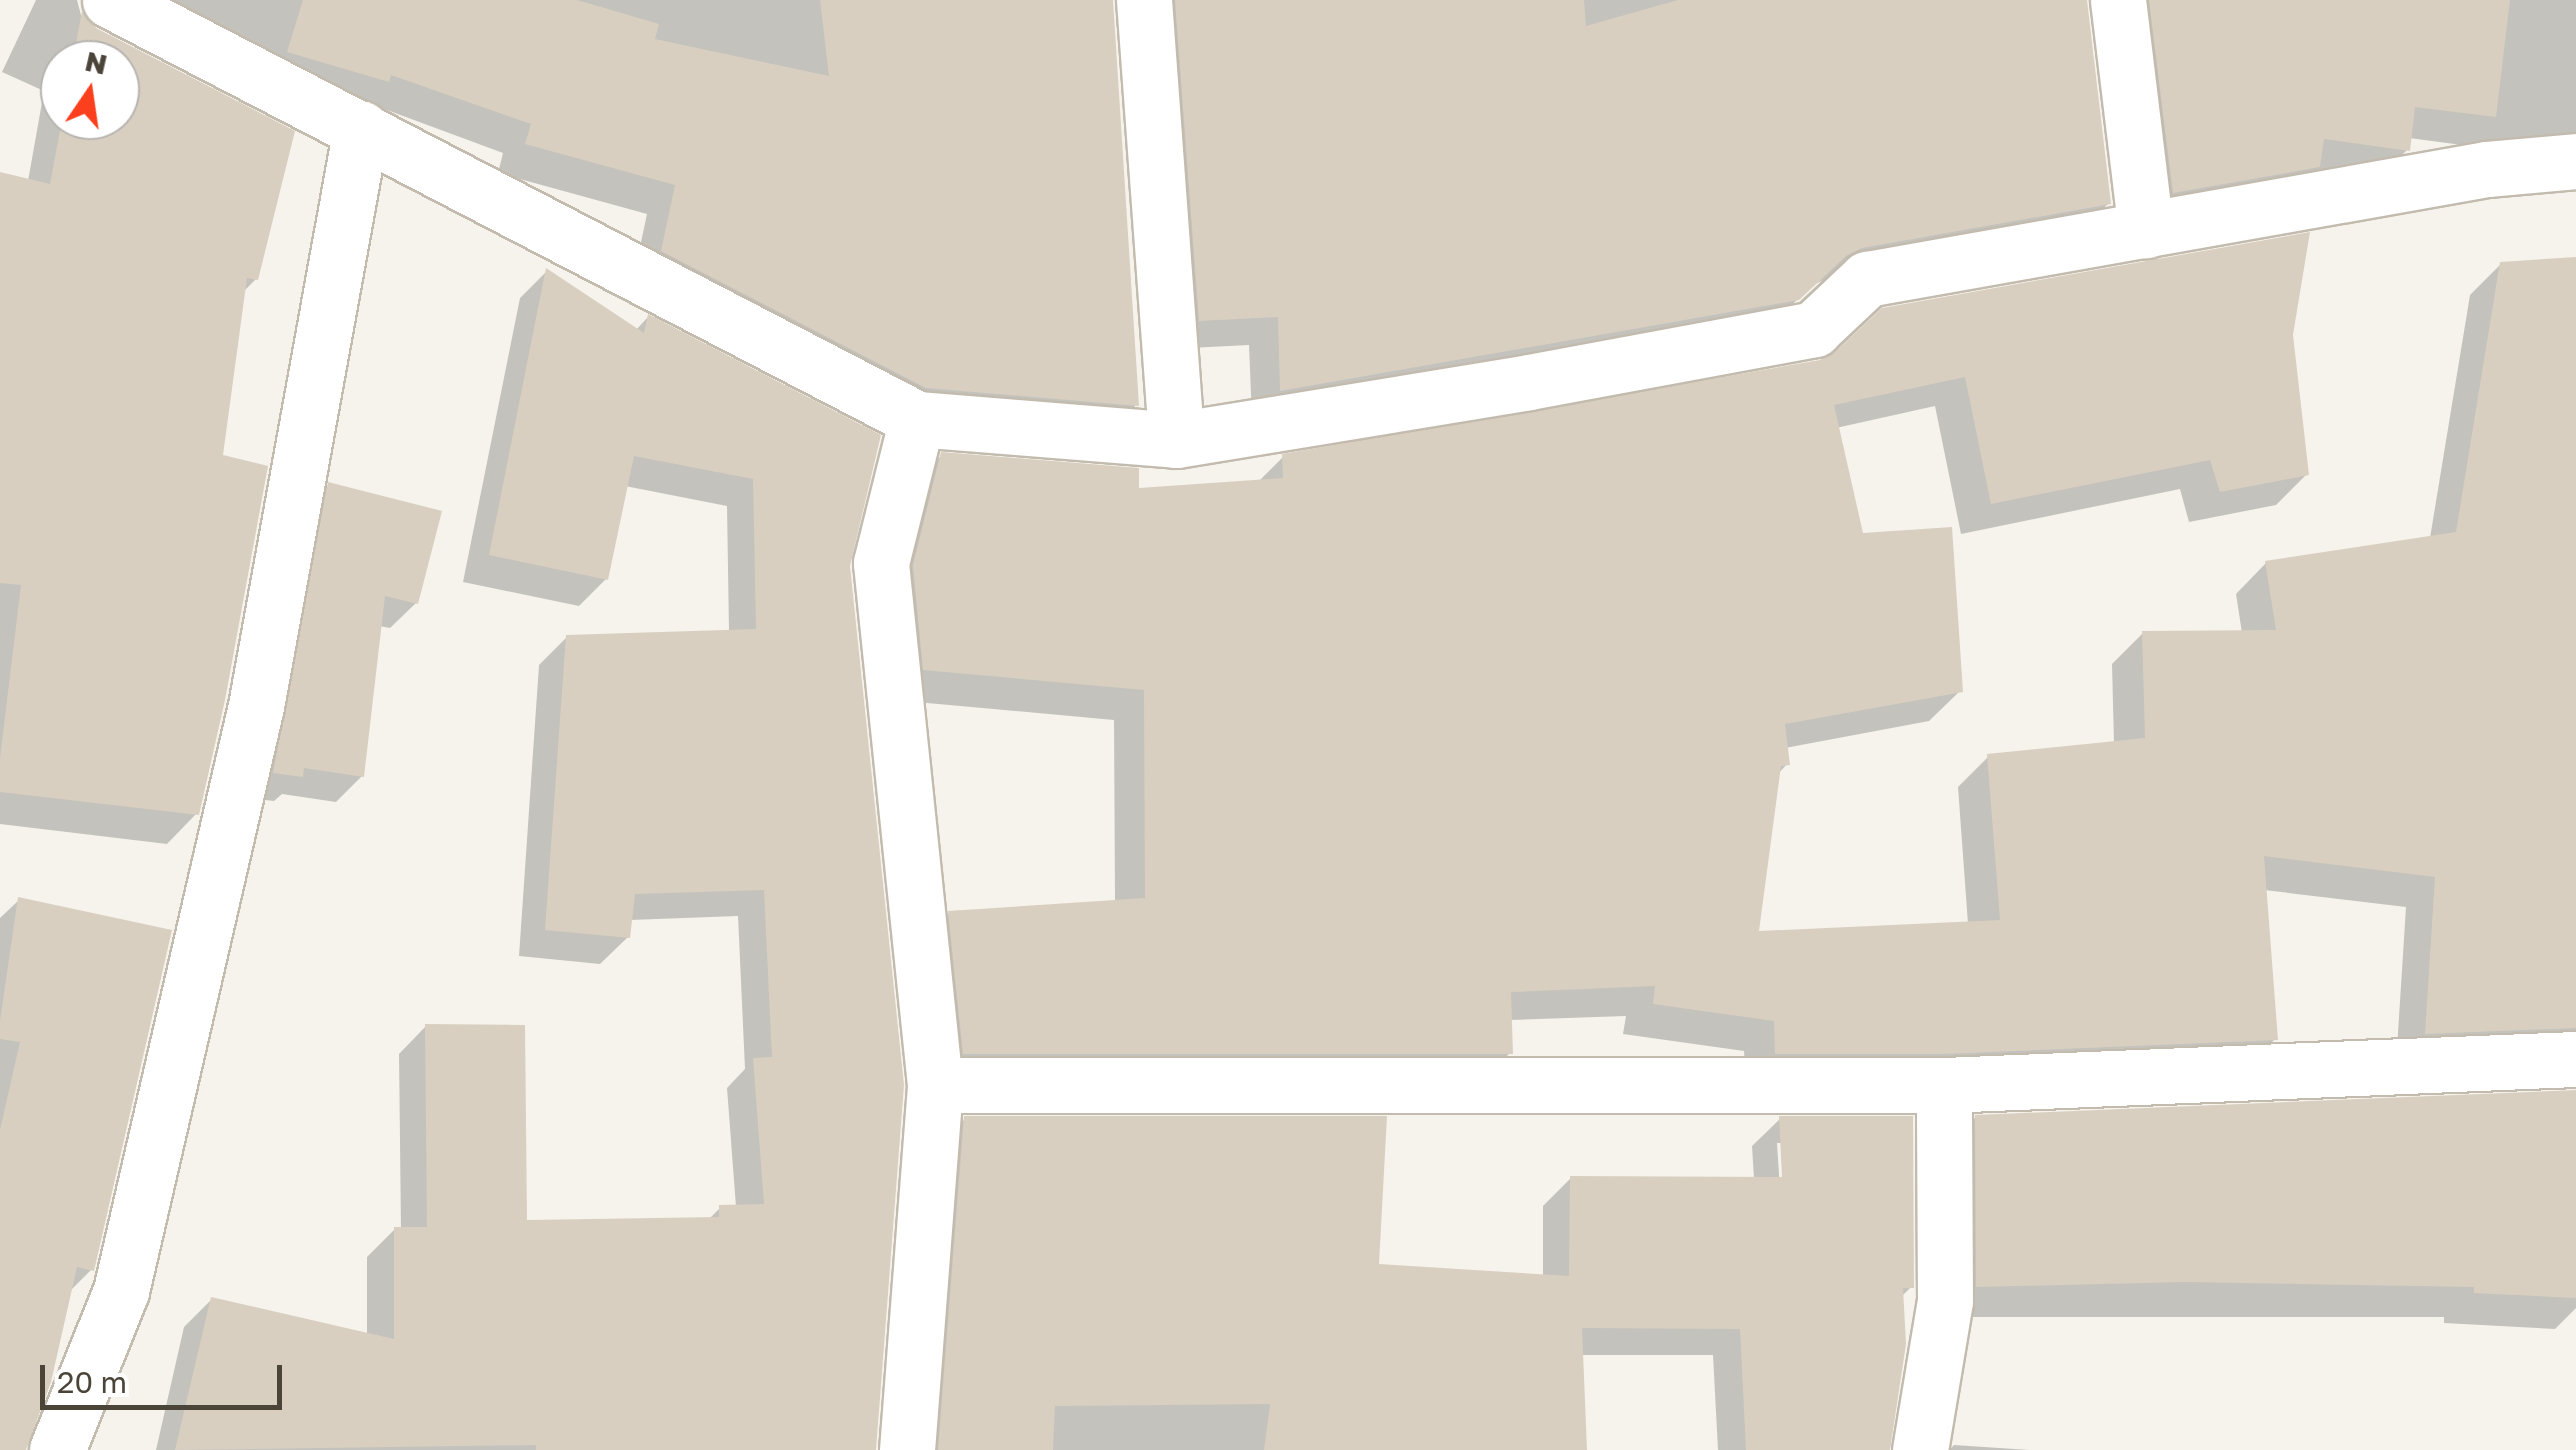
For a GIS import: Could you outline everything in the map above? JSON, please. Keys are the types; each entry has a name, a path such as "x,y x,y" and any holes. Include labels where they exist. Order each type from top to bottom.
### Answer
{"street":[{"path":"110,0 917,418 1176,440 1528,382 1814,329 1867,279 2487,169 2576,162"},
{"path":"1144,0 1176,440"},
{"path":"2118,0 2146,230"},
{"path":"57,1450 122,1292 256,706 361,128"},
{"path":"907,1450 936,1085 881,562 917,418"},
{"path":"936,1085 1944,1085 2576,1059"},
{"path":"1920,1450 1945,1301 1944,1085"}],"building":[{"path":"303,0 577,0 659,24 655,39 829,76 820,0 1113,0 1139,406 926,388 661,251 675,185 525,144 531,124 391,75 389,82 287,52"},
{"path":"1175,0 1584,0 1586,26 1678,0 2087,0 2111,204 1862,248 1846,256 1799,300 1280,391 1278,317 1199,321"},
{"path":"2149,0 2510,0 2496,117 2415,107 2410,151 2324,139 2320,167 2173,193"},
{"path":"82,11 96,28 119,40 77,40"},
{"path":"140,51 295,131 258,280 247,278 223,455 268,466 225,700 199,815 0,792 0,758 21,585 0,583 0,172 50,184 58,140 140,140"},
{"path":"2310,232 2293,335 2309,475 2220,492 2210,460 1991,504 1965,377 1834,405 1863,533 1952,527 1963,692 1785,724 1790,765 1781,766 1759,931 2000,920 1987,754 2145,738 2142,631 2276,630 2265,561 2456,532 2500,262 2576,257 2576,1028 2425,1034 2435,877 2264,856 2278,1040 1943,1054 1775,1054 1774,1021 1653,1004 1655,986 1511,992 1513,1054 963,1054 948,911 1145,898 1144,690 923,670 913,565 941,452 1139,468 1139,488 1283,478 1282,454 1820,360 1835,352 1882,308"},
{"path":"546,268 644,333 648,314 881,435 850,566 904,1085 876,1450 536,1450 536,1445 175,1450 211,1297 394,1339 394,1227 427,1227 425,1024 525,1025 527,1220 719,1217 719,1205 764,1204 753,1058 772,1057 764,890 635,894 630,938 545,930 566,635 756,629 753,479 634,456 608,580 489,555"},
{"path":"328,482 442,511 418,604 385,596 364,777 304,768 303,777 273,773"},
{"path":"18,897 172,930 94,1271 77,1267 51,1382 26,1450 0,1450 0,1130 20,1042 0,1039 0,1021"},
{"path":"2576,1090 2576,1298 2474,1293 2474,1287 2185,1282 1976,1287 1975,1115"},
{"path":"964,1116 1387,1116 1379,1264 1569,1276 1570,1176 1782,1177 1779,1116 1913,1116 1914,1288 1903,1288 1906,1344 1890,1450 1746,1450 1740,1329 1582,1328 1587,1450 1264,1450 1270,1404 1055,1406 1053,1450 938,1450"}]}
